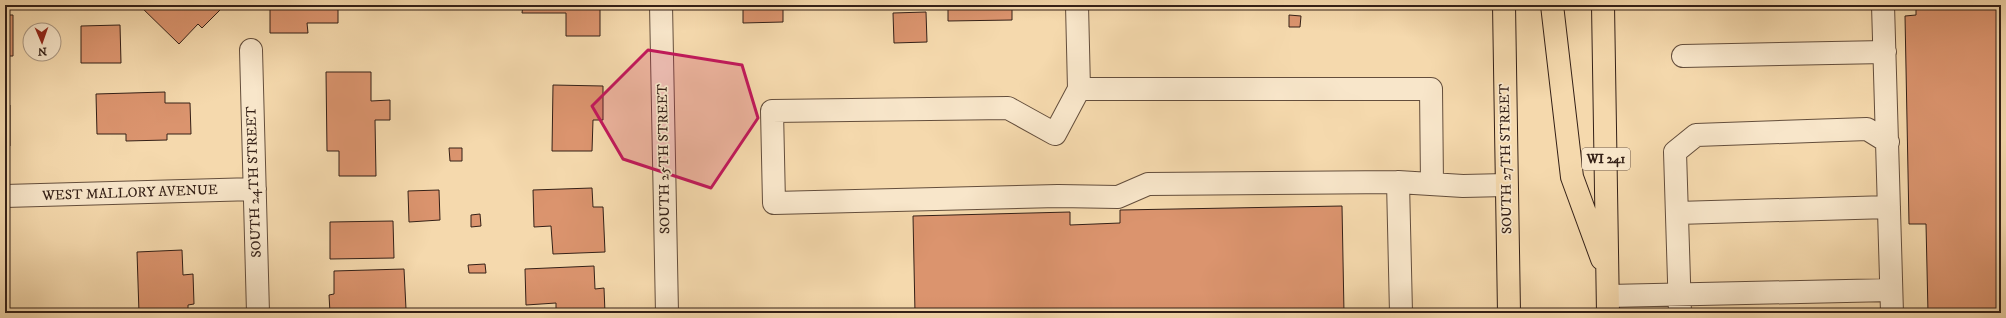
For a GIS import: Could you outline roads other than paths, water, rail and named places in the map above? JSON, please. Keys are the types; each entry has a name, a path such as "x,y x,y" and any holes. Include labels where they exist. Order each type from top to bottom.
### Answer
{"main road":[{"name":"SOUTH 27TH STREET","path":"1504,5 1509,313"},
{"path":"1552,5 1572,177 1608,295"},
{"name":"WI 241","path":"1603,5 1608,295"}],"street":[{"name":"SOUTH 25TH STREET","path":"661,5 667,313"},
{"path":"1077,5 1079,89 1055,134 1008,108 772,111 774,203 1058,196 1118,197 1148,184 1398,182 1463,186 1506,185"},
{"path":"1883,5 1892,313"},
{"name":"SOUTH 24TH STREET","path":"251,50 258,313"},
{"path":"1683,56 1885,52"},
{"path":"1079,89 1431,89 1432,184"},
{"path":"1680,304 1675,152 1696,135 1868,129 1888,142"},
{"path":"1398,182 1401,313"},
{"name":"WEST MALLORY AVENUE","path":"5,196 255,189"},
{"path":"1677,213 1889,207"},
{"path":"1608,295 1680,304 1891,290"}]}
